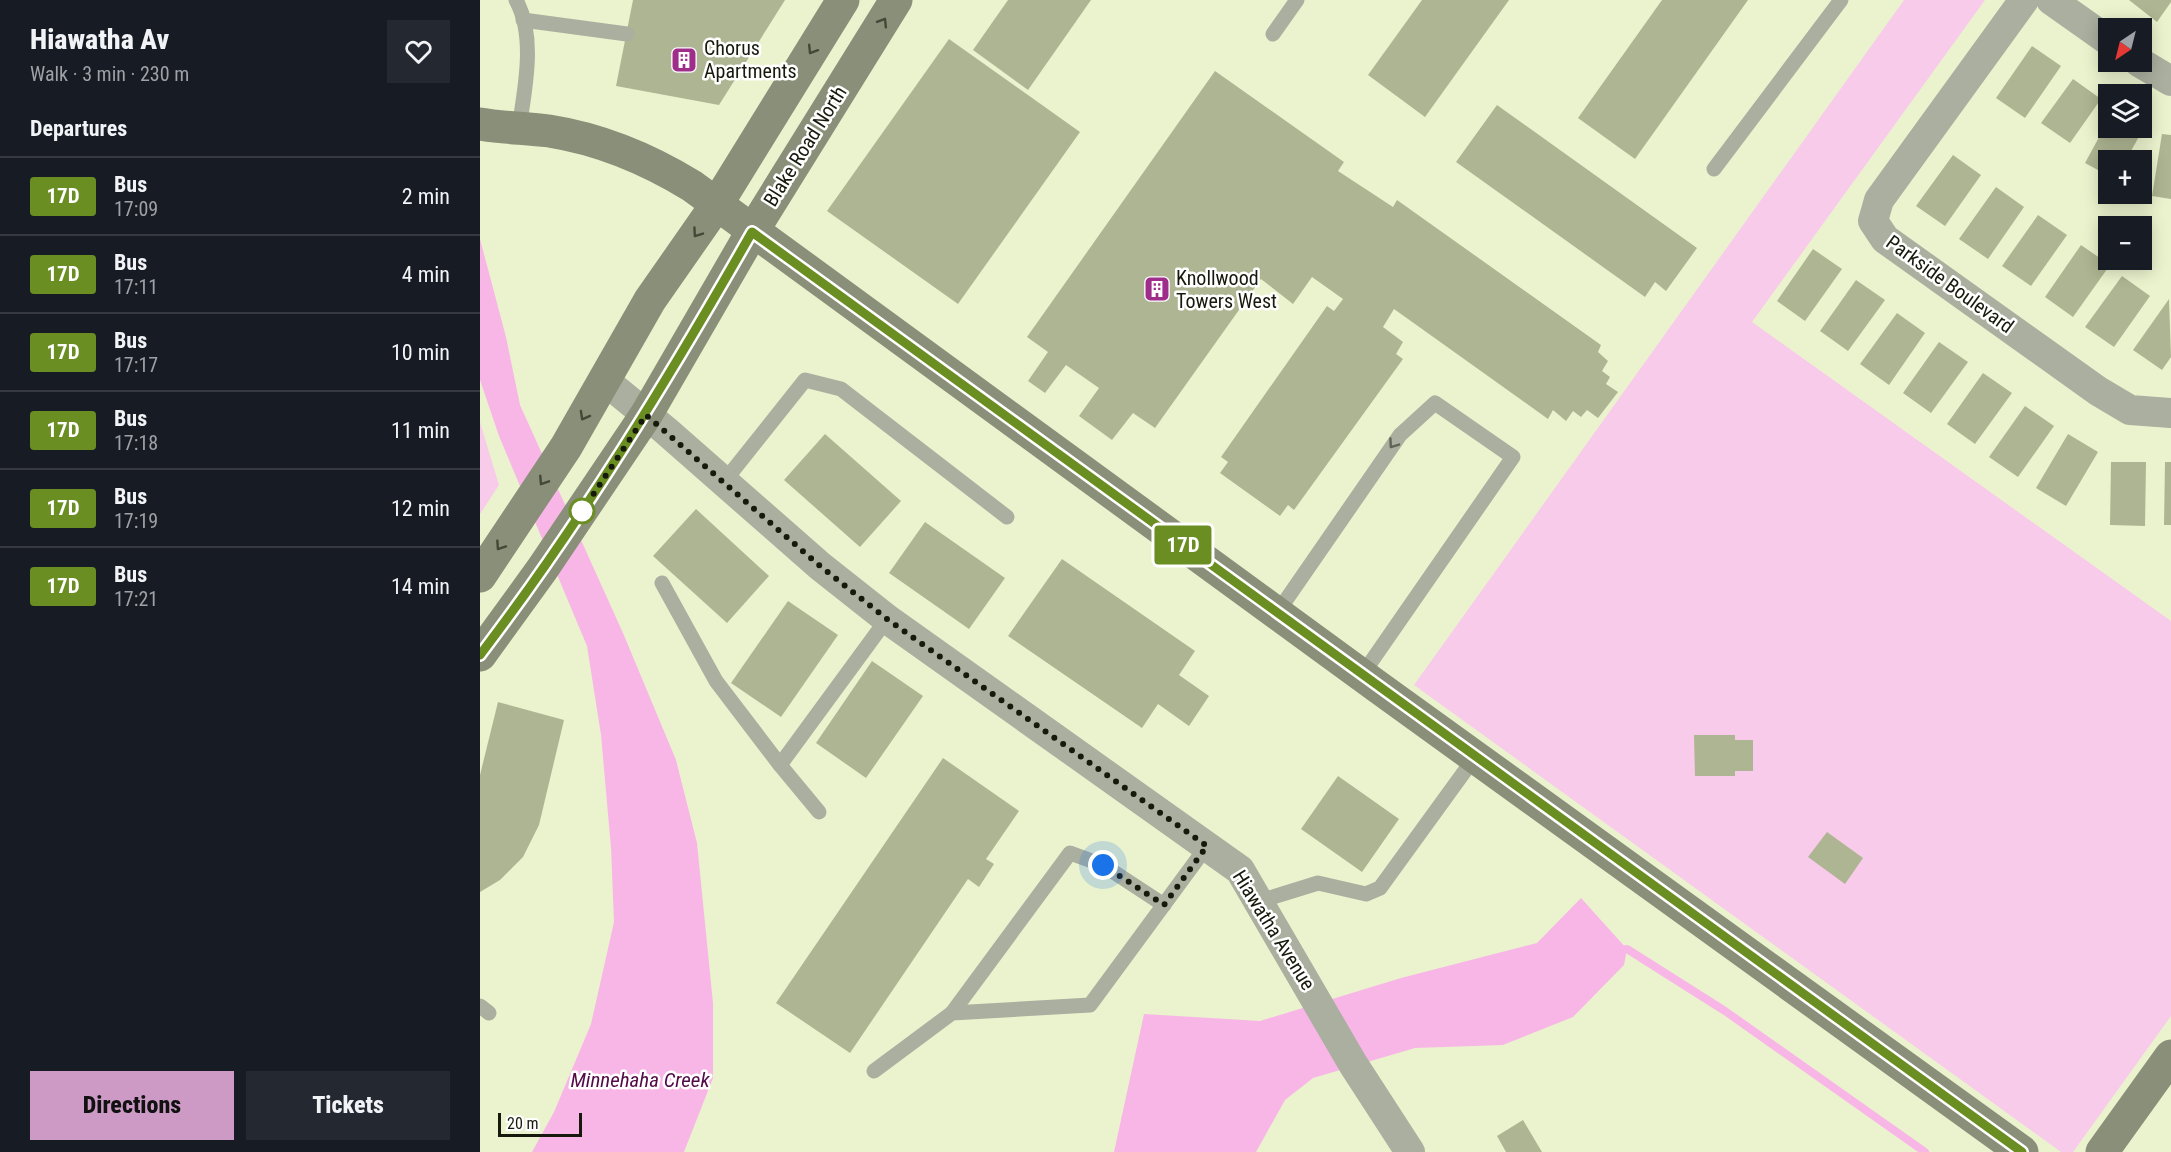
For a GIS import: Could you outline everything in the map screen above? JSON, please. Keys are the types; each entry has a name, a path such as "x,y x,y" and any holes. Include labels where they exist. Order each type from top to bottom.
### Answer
{"street":[{"path":"480,576 566,447 650,300 717,204 843,0"},
{"name":"Blake Road North","path":"480,655 543,568 646,415 752,232 896,0"},
{"name":"Parkside Boulevard","path":"2024,0 1879,200 1873,221 1885,239 2098,392 2130,410 2171,413"},
{"path":"2051,0 2098,33"},
{"path":"2152,70 2171,81"},
{"path":"498,126 590,140 631,154 668,171 717,204 752,232 2022,1152"},
{"name":"Hiawatha Avenue","path":"604,380 723,483 887,619 1240,870 1353,1064 1410,1152"},
{"path":"2102,1152 2171,1056"}],"lane":[{"path":"498,126 528,50 523,20 516,0"},
{"path":"1273,34 1297,0"},
{"path":"1714,169 1841,0"},
{"path":"523,20 627,33"},
{"path":"723,483 805,380 841,389 1007,517"},
{"path":"1277,613 1400,435 1435,403 1513,457 1362,675"},
{"path":"662,583 716,681 819,812"},
{"path":"780,765 887,619"},
{"path":"1260,901 1318,883 1366,894 1380,888 1474,756"},
{"path":"952,1013 1090,1005 1207,846"},
{"path":"874,1071 952,1013 1070,853 1103,865 1164,905"}],"shaded area":[{"path":"1904,0 1985,0 1752,322 2171,621 2171,1016 2073,1152 2061,1152 1414,685"},
{"path":"480,422 499,485 480,514"}],"water":[{"name":"Minnehaha Creek","path":"480,239 506,337 520,405 623,633 676,760 697,843 713,1003 713,1078 684,1152 532,1152 554,1112 591,1024 614,922 611,848 601,735 587,646 499,436 480,380"},
{"path":"1581,898 1627,949 1624,965 1573,1017 1503,1045 1415,1048 1313,1078 1285,1100 1256,1152 1114,1152 1144,1014 1260,1021 1401,978 1537,943"}],"building":[{"name":"Chorus Apartments","path":"633,0 785,0 719,105 616,86"},
{"path":"1008,0 1091,0 1028,90 973,50"},
{"path":"1422,0 1509,0 1425,117 1368,75"},
{"path":"1662,0 1748,0 1635,159 1578,118"},
{"path":"2129,0 2171,0 2157,22"},
{"path":"949,39 1080,132 958,304 827,211"},
{"path":"2032,46 2061,66 2025,118 1996,98"},
{"name":"Knollwood Towers West","path":"1215,71 1344,162 1338,171 1393,207 1397,200 1601,345 1598,352 1608,361 1602,371 1610,377 1606,384 1618,392 1598,418 1587,410 1581,417 1573,411 1566,421 1553,410 1548,419 1394,309 1383,327 1403,342 1396,354 1403,359 1294,510 1288,505 1280,516 1220,473 1228,462 1221,457 1327,306 1334,311 1343,299 1312,277 1293,304 1261,279 1155,428 1133,413 1112,440 1079,416 1099,388 1066,365 1045,393 1028,381 1048,352 1027,337"},
{"path":"2073,79 2098,97 2098,103 2070,143 2041,123"},
{"path":"1497,105 1697,248 1666,291 1655,282 1645,297 1456,162"},
{"path":"2162,134 2171,135 2171,199 2152,196"},
{"path":"2099,138 2138,138 2132,150 2098,150 2098,170 2085,163"},
{"path":"1953,155 1981,175 1945,226 1916,206"},
{"path":"1996,187 2024,207 1988,259 1959,239"},
{"path":"2038,215 2067,235 2031,286 2002,266"},
{"path":"2081,245 2098,257 2098,270 2106,270 2073,317 2045,297"},
{"path":"1813,249 1842,269 1805,321 1777,301"},
{"path":"2122,276 2150,296 2114,347 2085,327"},
{"path":"1856,280 1885,300 1848,351 1820,331"},
{"path":"2169,299 2171,357 2162,370 2133,350"},
{"path":"1897,313 1925,333 1889,385 1860,364"},
{"path":"1939,342 1968,362 1931,413 1903,393"},
{"path":"1983,373 2012,393 1975,444 1947,424"},
{"path":"2025,406 2054,426 2018,477 1989,457"},
{"path":"825,434 901,501 860,547 784,480"},
{"path":"2068,434 2098,452 2066,506 2036,488"},
{"path":"2111,462 2146,462 2145,526 2110,525"},
{"path":"2165,462 2171,462 2171,525 2164,525"},
{"path":"696,509 769,576 727,623 653,556"},
{"path":"925,522 1005,578 969,629 889,573"},
{"path":"1062,559 1195,651 1179,675 1209,696 1189,726 1158,704 1142,728 1008,636"},
{"path":"788,601 838,635 781,717 731,683"},
{"path":"872,661 923,696 866,778 816,743"},
{"path":"498,702 564,720 539,825 523,857 500,880 480,892 480,775"},
{"path":"1694,735 1735,735 1735,740 1753,740 1753,771 1735,771 1735,776 1695,776"},
{"path":"943,758 1019,811 986,859 994,864 979,887 968,879 850,1053 776,1003"},
{"path":"1338,776 1399,819 1362,872 1301,829"},
{"path":"1827,832 1863,858 1845,884 1808,857"},
{"path":"1523,1120 1542,1152 1506,1152 1497,1136"}],"waterway":[{"path":"1616,951 1627,949 1725,1011 1925,1152"}],"bus line":[{"name":"17D","path":"480,655 543,568 646,415 752,232 2022,1152"}],"place":[{"name":"Chorus Apartments","path":"684,60"},
{"name":"Knollwood Towers West","path":"1157,289"}],"route":[{"path":"582,511 579,516 646,415 820,566 887,619 1207,846 1164,905 1103,865"}]}
